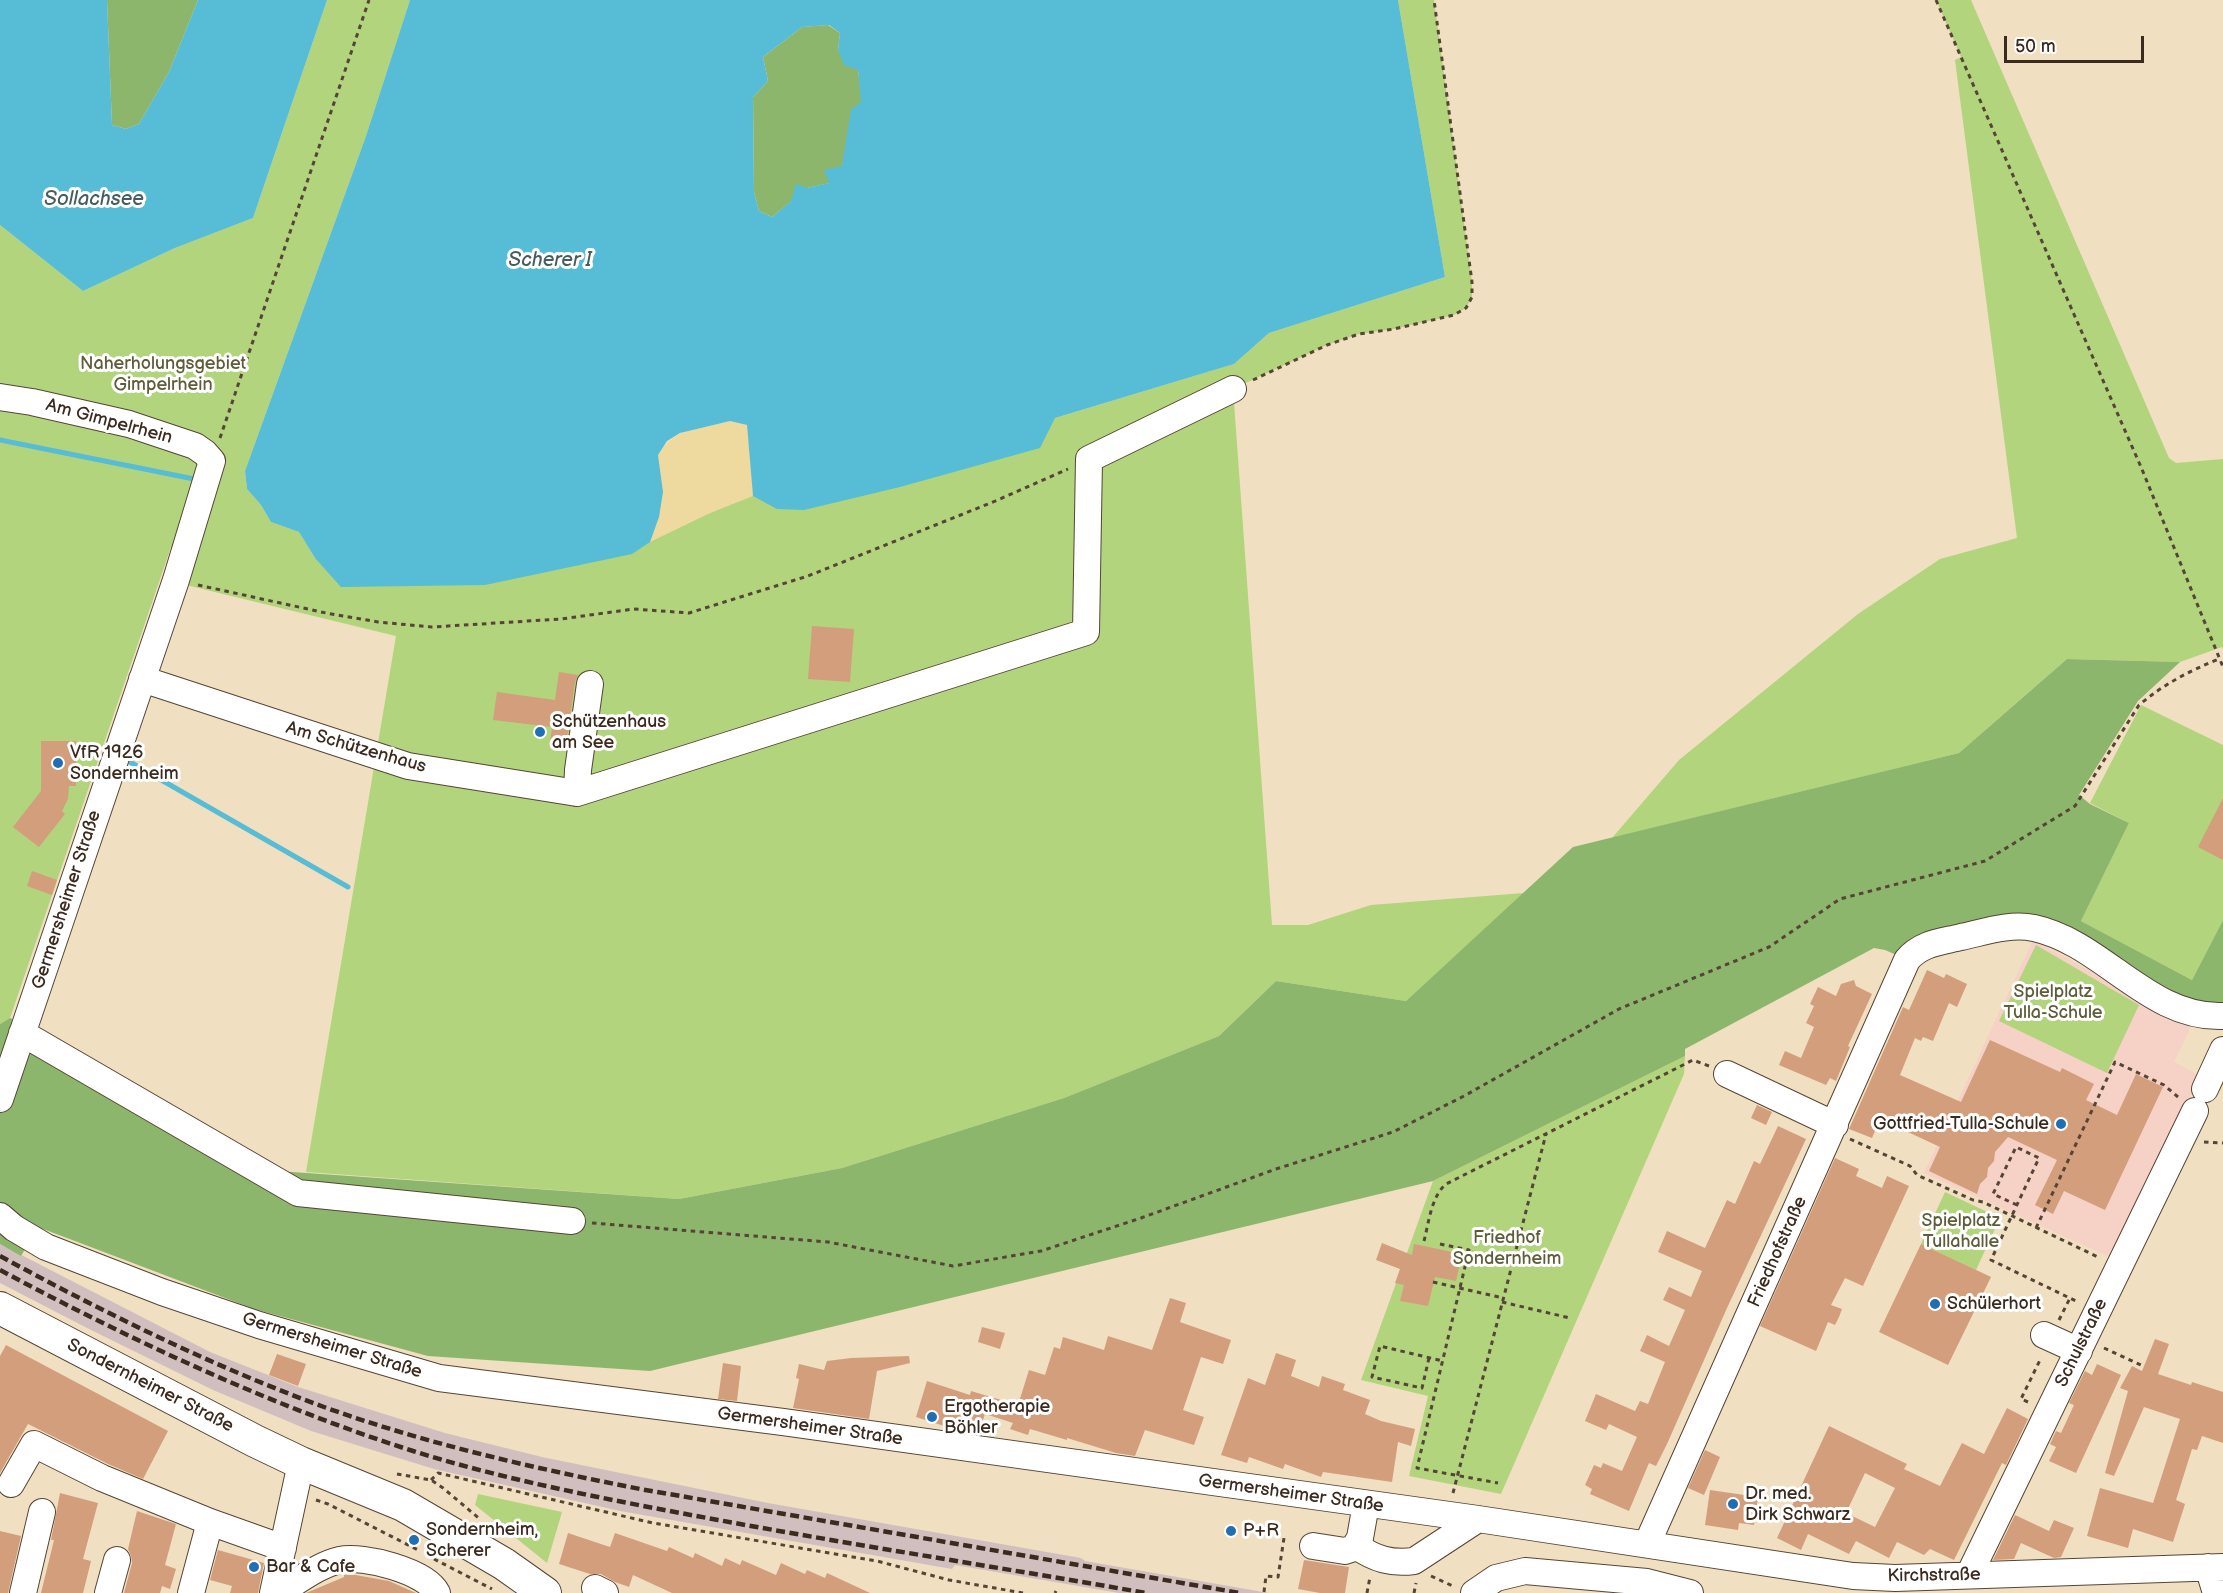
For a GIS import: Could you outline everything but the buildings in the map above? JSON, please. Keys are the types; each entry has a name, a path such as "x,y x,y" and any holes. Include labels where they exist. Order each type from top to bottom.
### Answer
{"main road":[{"name":"Sondernheimer Straße","path":"0,1308 301,1463 403,1505 504,1564 545,1593"}],"street":[{"path":"590,684 577,793 1086,632 1089,459 1233,389"},
{"name":"Am Gimpelrhein","path":"0,398 32,402 129,424 195,446 212,461"},
{"name":"Germersheimer Straße","path":"0,1099 176,580 212,461"},
{"name":"Am Schützenhaus","path":"142,679 408,766 577,793"},
{"name":"Friedhofstraße","path":"1647,1544 1913,953 1925,946 2004,927 2033,928 2066,939 2159,999 2186,1011 2208,1016 2223,1016"},
{"path":"22,1033 298,1193 572,1221"},
{"name":"Schulstraße","path":"1969,1575 2223,1050"},
{"path":"1727,1074 1833,1128"},
{"name":"Germersheimer Straße","path":"0,1215 14,1228 46,1247 162,1292 259,1325 439,1378 783,1422 1647,1544"},
{"path":"2047,1336 2082,1345"},
{"path":"11,1484 34,1444 102,1478 210,1522 284,1548"},
{"path":"273,1593 301,1463"},
{"path":"1313,1546 1348,1551 1356,1546 1360,1538 1366,1504"},
{"path":"23,1593 42,1512"},
{"path":"1356,1546 1373,1557 1403,1562 1414,1561 1478,1520"},
{"path":"191,1593 210,1522"},
{"name":"Kirchstraße","path":"1647,1544 1853,1576 1895,1578 1969,1575 2115,1581 2216,1567"},
{"path":"278,1593 326,1565 351,1559 407,1571 427,1580 437,1593"},
{"path":"108,1593 117,1560"},
{"path":"2216,1567 2216,1593"},
{"path":"1467,1591 1496,1578 1525,1571 1647,1582 1690,1593"},
{"path":"1832,1593 1853,1576"}],"path":[{"path":"212,461 369,0"},
{"path":"1233,389 1327,345 1359,334 1394,329 1454,315 1466,308 1472,297 1472,282 1434,0"},
{"path":"1936,0 2141,467 2223,667"},
{"path":"176,580 326,613 378,622 432,627 561,619 634,609 689,613 808,576 993,502 1089,459"},
{"path":"572,1221 828,1242 953,1266 1041,1251 1141,1218 1276,1169 1393,1132 1464,1096 1619,1009 1769,947 1840,899 1985,861 2075,806 2139,705 2154,692 2186,672 2219,659"},
{"path":"1424,1241 1433,1206 1443,1188 1693,1060 1727,1074"},
{"path":"2036,1228 2115,1062 2200,1100"},
{"path":"1833,1128 1910,1166 1917,1175 2012,1216 2120,1267"},
{"path":"1448,1515 1546,1134"},
{"path":"2017,1205 1993,1194 2016,1147 2039,1158 2012,1216 1991,1260 2098,1311"},
{"path":"1440,1244 1469,1250 1417,1468 1498,1483"},
{"path":"1434,1282 1570,1318"},
{"path":"2049,1413 2021,1399 2047,1336 2070,1298"},
{"path":"2082,1345 2143,1366"},
{"path":"1429,1358 1422,1388 1372,1377 1380,1346 1443,1361"},
{"path":"430,1480 438,1473 444,1474 592,1510 736,1538 877,1561 959,1582 1023,1593"},
{"path":"1264,1592 1266,1576 1278,1577 1284,1538"},
{"path":"959,1582 960,1574"},
{"path":"1426,1574 1467,1591"}],"shaded area":[{"name":"Gottfried-Tulla-Schule","path":"2033,940 2191,1026 2174,1062 2200,1076 2110,1257 1924,1173"},
{"path":"0,1244 210,1352 298,1387 445,1433 542,1457 768,1503 1269,1593 1119,1593 955,1565 952,1569 620,1511 434,1469 311,1431 213,1390 0,1283"}],"green space":[{"path":"107,0 198,0 169,72 139,124 126,129 112,125"},
{"name":"Naherholungsgebiet Gimpelrhein","path":"327,0 410,0 366,136 245,471 247,489 261,505 271,522 299,532 315,558 659,517 1055,418 1234,364 1269,333 1445,277 1398,0 1434,0 1472,282 1472,297 1466,308 1454,315 1394,329 1359,334 1327,345 1233,389 1272,925 1308,925 1371,905 1524,893 1406,1001 1276,981 1219,1036 1064,1098 842,1168 679,1199 306,1172 396,636 186,585 171,547 10,1018 0,1024 0,225 83,291 175,248 253,218"},
{"path":"1936,0 1971,0 2169,458 2176,463 2223,459 2223,649 2222,647 2180,662 2067,659 1959,753 1612,838 1679,760 1858,614 1940,559 2017,538 1955,60 1961,57"},
{"path":"828,25 840,33 838,50 858,70 862,102 842,166 830,183 807,188 772,217 759,211 754,192 753,97 768,81 763,57 802,27"},
{"path":"2067,659 2180,662 2138,701 2079,795 2090,804 2129,823 2081,921 2192,980 2223,920 2223,1017 2029,930 1901,957 1874,948 1685,1049 1685,1056 1433,1181 650,1371 428,1356 254,1309 38,1227 21,1256 0,1244 0,1024 10,1018 42,1032 278,1171 679,1199 842,1168 1064,1098 1219,1036 1276,981 1406,1001 1573,847 1959,753"},
{"path":"2141,705 2223,745 2223,920 2192,980 2081,921 2129,823 2090,803"},
{"name":"Spielplatz Tulla-Schule","path":"2036,945 2139,1005 2107,1073 1999,1021"},
{"name":"Friedhof Sondernheim","path":"1685,1056 1684,1074 1501,1494 1409,1476 1428,1396 1361,1380 1433,1181"},
{"name":"Spielplatz Tullahalle","path":"1945,1192 2000,1218 1976,1270 1921,1244"},
{"path":"478,1494 562,1512 547,1563 475,1505"}],"sand":[{"path":"730,421 747,425 753,496 708,514 650,542 661,499 658,455 672,439 689,430"}],"water":[{"name":"Sollachsee","path":"0,0 107,0 112,125 126,129 139,124 169,72 198,0 327,0 253,218 175,248 83,291 0,225"},
{"name":"Scherer I","path":"410,0 1398,0 1445,277 1269,333 1234,364 1055,418 1040,448 900,487 804,510 777,509 753,496 747,425 730,421 680,433 667,441 658,455 663,492 659,517 650,542 632,554 485,585 341,587 315,558 299,532 271,522 261,505 247,489 245,471 366,136","holes":["829,25 840,33 838,50 844,65 858,70 861,102 851,109 842,166 824,170 829,183 807,188 796,184 791,201 772,217 759,211 754,192 753,97 768,81 763,57 802,27"]}],"waterway":[{"path":"0,440 199,480"},
{"path":"123,758 348,887"}],"railway":[{"path":"0,1256 119,1318 241,1374 324,1407 441,1444 520,1464 640,1489 1240,1593"},
{"path":"0,1270 100,1322 202,1370 359,1433 450,1462 564,1490 680,1513 1146,1593"}],"place":[{"name":"Schützenhaus am See","path":"540,732"},
{"name":"VfR 1926 Sondernheim","path":"58,763"},
{"name":"Gottfried-Tulla-Schule","path":"2061,1124"},
{"name":"Schülerhort","path":"1935,1304"},
{"name":"Ergotherapie Böhler","path":"932,1417"},
{"name":"Dr. med. Dirk Schwarz","path":"1733,1504"},
{"name":"P+R","path":"1231,1531"},
{"name":"Sondernheim, Scherer","path":"414,1540"},
{"name":"Bar & Cafe","path":"254,1567"}]}
